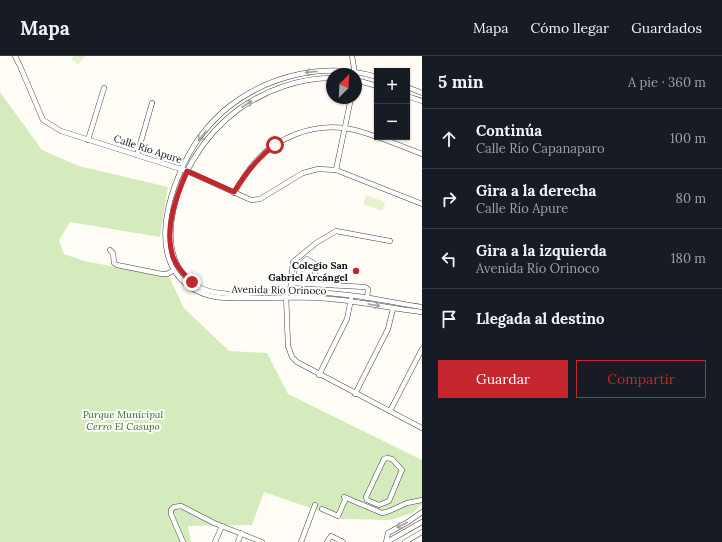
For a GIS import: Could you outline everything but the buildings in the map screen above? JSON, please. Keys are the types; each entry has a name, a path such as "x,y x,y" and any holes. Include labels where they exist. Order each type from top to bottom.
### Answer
{"street":[{"name":"Calle Río Apure","path":"15,56 42,120 61,131 187,171 251,200 260,199 303,173 318,169 336,170 422,204"},
{"path":"352,56 354,68"},
{"name":"Avenida Río Orinoco","path":"326,70 306,72 268,83 247,94 220,114 200,136 181,169 170,202 166,222 168,258 174,270 185,283 207,295 321,293 367,298 422,307"},
{"name":"Avenida Río Orinoco","path":"362,74 374,76"},
{"name":"Avenida Río Orinoco","path":"217,295 201,288 185,276 173,257 168,244 179,190 187,171 198,153 214,133 238,110 250,102 275,89 291,84 326,79"},
{"path":"362,82 374,85"},
{"path":"88,140 104,88"},
{"path":"410,88 422,93"},
{"path":"410,97 422,101"},
{"path":"137,155 152,103"},
{"path":"336,170 350,104"},
{"path":"234,192 247,171 257,160 265,152 284,139 311,130 335,127 345,128 374,136"},
{"path":"386,140 422,154"},
{"path":"390,241 336,231 316,243 294,260 292,263 291,283 287,294 289,351 297,362 355,394 422,428"},
{"path":"110,250 113,253 114,263 117,265 162,274 167,274 174,270"},
{"path":"298,283 301,265 307,260 315,264 315,284"},
{"path":"291,283 365,287 368,289 367,298"},
{"name":"Avenida Río Orinoco","path":"287,294 351,301 393,309 422,312"},
{"path":"319,374 347,319 351,296"},
{"path":"355,394 388,329 393,309"},
{"path":"390,411 422,349"},
{"path":"387,458 392,459 402,470 389,501 386,503 379,505 366,499 384,459 387,458"},
{"path":"322,509 338,516 345,498 382,513 388,512 407,503 422,500"},
{"path":"386,503 388,512"},
{"path":"301,542 315,505"},
{"path":"183,542 171,514 171,510 174,507 181,506 222,526 262,542"},
{"path":"387,542 388,533 422,512"},
{"path":"387,542 422,522"},
{"path":"215,542 222,526"},
{"path":"406,542 422,532"},
{"path":"238,542 241,534"},
{"path":"327,542 330,536 343,542"}],"green space":[{"path":"74,56 85,56 78,65 71,59"},
{"name":"Parque Municipal Cerro El Casupo","path":"0,92 42,150 79,166 168,187 160,237 70,222 59,240 64,254 84,261 169,277 184,308 229,351 267,353 288,394 422,460 422,504 413,513 390,520 342,519 264,492 252,525 188,526 191,542 0,542"},
{"path":"366,195 385,202 382,211 363,204"}],"place":[{"name":"Colegio San Gabriel Arcángel","path":"356,271"}],"route":[{"path":"192,282 180,270 173,257 171,247 172,215 179,190 187,171 234,192 247,171 265,152 275,145"}]}
